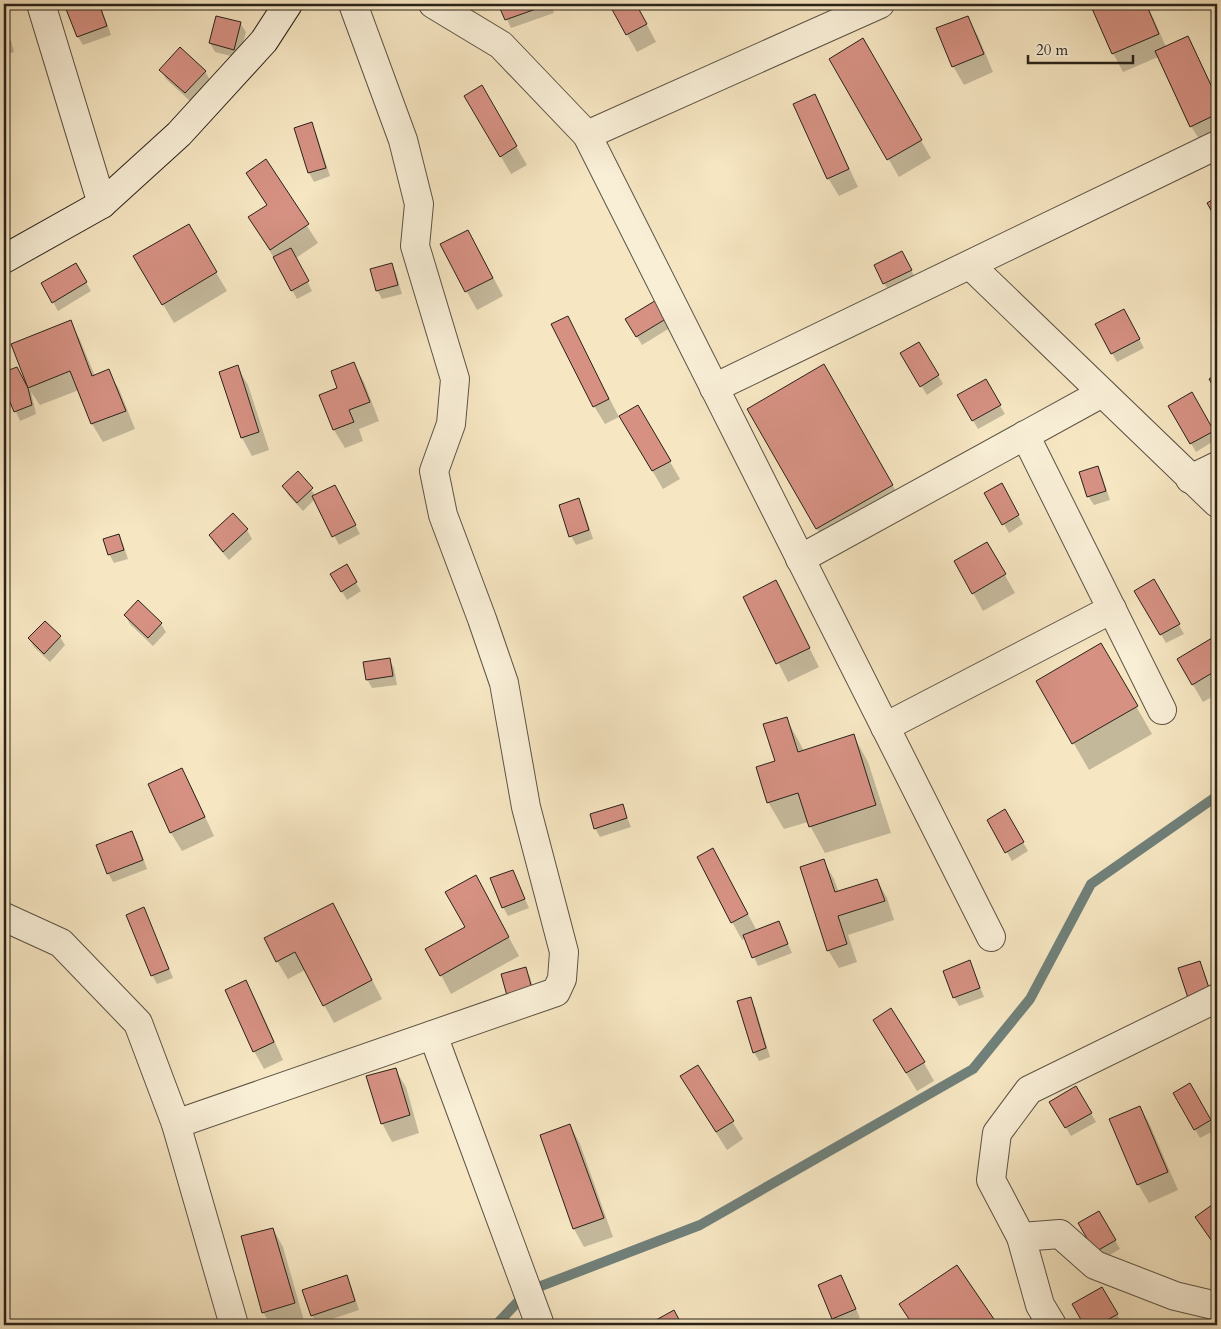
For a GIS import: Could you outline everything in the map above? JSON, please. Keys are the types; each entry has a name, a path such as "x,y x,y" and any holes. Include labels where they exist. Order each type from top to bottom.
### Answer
{"street":[{"path":"41,4 102,204"},
{"path":"4,259 102,204 179,134 264,41 288,4"},
{"path":"176,1124 556,992 562,979 564,952 526,807 504,683 443,515 434,471 451,424 455,379 415,246 419,204 403,140 353,4"},
{"path":"433,4 501,45 587,135 991,937"},
{"path":"587,135 880,4"},
{"path":"714,388 1217,145"},
{"path":"970,265 1217,503"},
{"path":"800,558 1102,394"},
{"path":"1025,435 1162,710"},
{"path":"1190,479 1217,466"},
{"path":"885,727 1112,609"},
{"path":"4,917 61,944 138,1023 176,1124 234,1325"},
{"path":"1052,1325 1040,1305 1020,1237 991,1180 997,1133 1029,1090 1217,998"},
{"path":"433,1035 540,1325"},
{"path":"1020,1237 1060,1234 1095,1265 1174,1296 1213,1305 1217,1303"}],"building":[{"path":"64,4 99,4 107,26 77,37"},
{"path":"498,4 550,4 505,20"},
{"path":"609,4 636,4 647,24 626,35"},
{"path":"1090,4 1146,4 1159,34 1112,54"},
{"path":"216,16 241,22 234,50 209,43"},
{"path":"968,16 984,54 952,67 936,28"},
{"path":"4,24 10,43 4,45"},
{"path":"1188,36 1217,98 1217,114 1190,127 1155,51"},
{"path":"863,38 922,140 887,160 829,59"},
{"path":"180,47 206,71 185,93 159,70"},
{"path":"482,85 517,146 500,157 464,96"},
{"path":"815,94 849,169 827,179 793,104"},
{"path":"312,122 326,168 308,173 294,128"},
{"path":"266,159 309,224 270,250 248,217 267,205 246,173"},
{"path":"1217,197 1217,221 1207,203"},
{"path":"189,224 217,272 162,305 133,256"},
{"path":"468,230 493,278 465,292 440,244"},
{"path":"291,248 309,281 291,291 273,257"},
{"path":"902,251 912,270 883,284 874,265"},
{"path":"76,263 87,282 52,303 41,283"},
{"path":"392,263 398,285 376,291 370,269"},
{"path":"658,299 669,317 636,337 625,319"},
{"path":"1124,309 1140,339 1111,354 1095,324"},
{"path":"568,316 609,399 593,407 551,324"},
{"path":"71,320 92,376 109,369 126,411 91,424 70,371 28,388 11,344"},
{"path":"919,342 939,375 920,387 900,353"},
{"path":"354,362 370,402 349,410 354,422 333,430 319,395 337,388 331,371"},
{"path":"824,364 893,485 816,529 747,409"},
{"path":"238,365 259,432 241,438 219,372"},
{"path":"17,367 28,388 32,405 14,412 4,387 4,372"},
{"path":"1217,374 1217,393 1209,379"},
{"path":"986,379 1001,405 972,421 957,395"},
{"path":"1192,392 1214,431 1190,444 1168,406"},
{"path":"638,405 671,461 652,471 619,416"},
{"path":"1098,466 1106,491 1087,497 1079,472"},
{"path":"298,471 313,488 297,503 282,486"},
{"path":"1002,483 1019,515 1002,525 984,493"},
{"path":"335,485 356,525 332,537 312,496"},
{"path":"579,498 589,530 569,537 559,505"},
{"path":"233,513 248,529 223,552 209,535"},
{"path":"119,534 124,550 108,555 103,539"},
{"path":"987,542 1006,574 972,594 954,561"},
{"path":"347,564 357,582 341,592 330,574"},
{"path":"1154,579 1180,624 1160,635 1134,591"},
{"path":"776,580 810,648 776,664 743,597"},
{"path":"138,600 162,623 148,638 124,615"},
{"path":"45,621 61,636 44,654 28,638"},
{"path":"1217,635 1217,670 1192,685 1177,659"},
{"path":"1101,643 1138,706 1072,744 1036,681"},
{"path":"390,658 393,676 366,680 363,662"},
{"path":"787,717 798,752 854,734 876,805 809,827 798,793 767,803 756,767 775,761 763,724"},
{"path":"182,768 205,817 170,833 148,784"},
{"path":"623,804 627,818 594,829 590,814"},
{"path":"1005,809 1024,842 1005,853 987,820"},
{"path":"132,831 143,860 107,874 96,845"},
{"path":"713,848 748,914 731,923 697,857"},
{"path":"824,859 835,892 877,879 885,901 838,916 847,944 827,951 800,867"},
{"path":"513,870 525,899 502,908 490,878"},
{"path":"476,875 509,937 440,976 425,949 465,927 445,892"},
{"path":"333,903 372,980 323,1006 295,952 276,962 264,938"},
{"path":"144,907 169,969 151,976 126,915"},
{"path":"779,921 788,944 752,958 743,935"},
{"path":"970,960 980,988 953,998 943,971"},
{"path":"1200,961 1212,997 1190,1004 1178,968"},
{"path":"526,967 534,996 509,1003 501,974"},
{"path":"246,980 274,1042 253,1052 225,990"},
{"path":"751,997 766,1048 753,1053 737,1001"},
{"path":"891,1008 925,1062 906,1073 873,1020"},
{"path":"698,1065 734,1121 716,1132 680,1076"},
{"path":"396,1068 410,1115 381,1124 366,1076"},
{"path":"1190,1083 1211,1120 1194,1130 1173,1093"},
{"path":"1076,1086 1092,1113 1065,1128 1049,1102"},
{"path":"1140,1106 1168,1172 1137,1185 1109,1119"},
{"path":"570,1124 604,1218 573,1229 540,1135"},
{"path":"1216,1202 1217,1204 1216,1247 1195,1217"},
{"path":"1099,1211 1116,1240 1095,1252 1078,1223"},
{"path":"273,1228 295,1303 262,1313 241,1236"},
{"path":"957,1265 998,1325 913,1325 899,1304"},
{"path":"347,1275 355,1301 311,1316 302,1290"},
{"path":"841,1275 856,1309 832,1319 818,1285"},
{"path":"1102,1287 1118,1314 1098,1325 1084,1325 1072,1304"},
{"path":"674,1310 682,1325 647,1325"}],"waterway":[{"path":"496,1325 528,1291 700,1225 973,1069 1030,999 1091,884 1217,796"}]}
